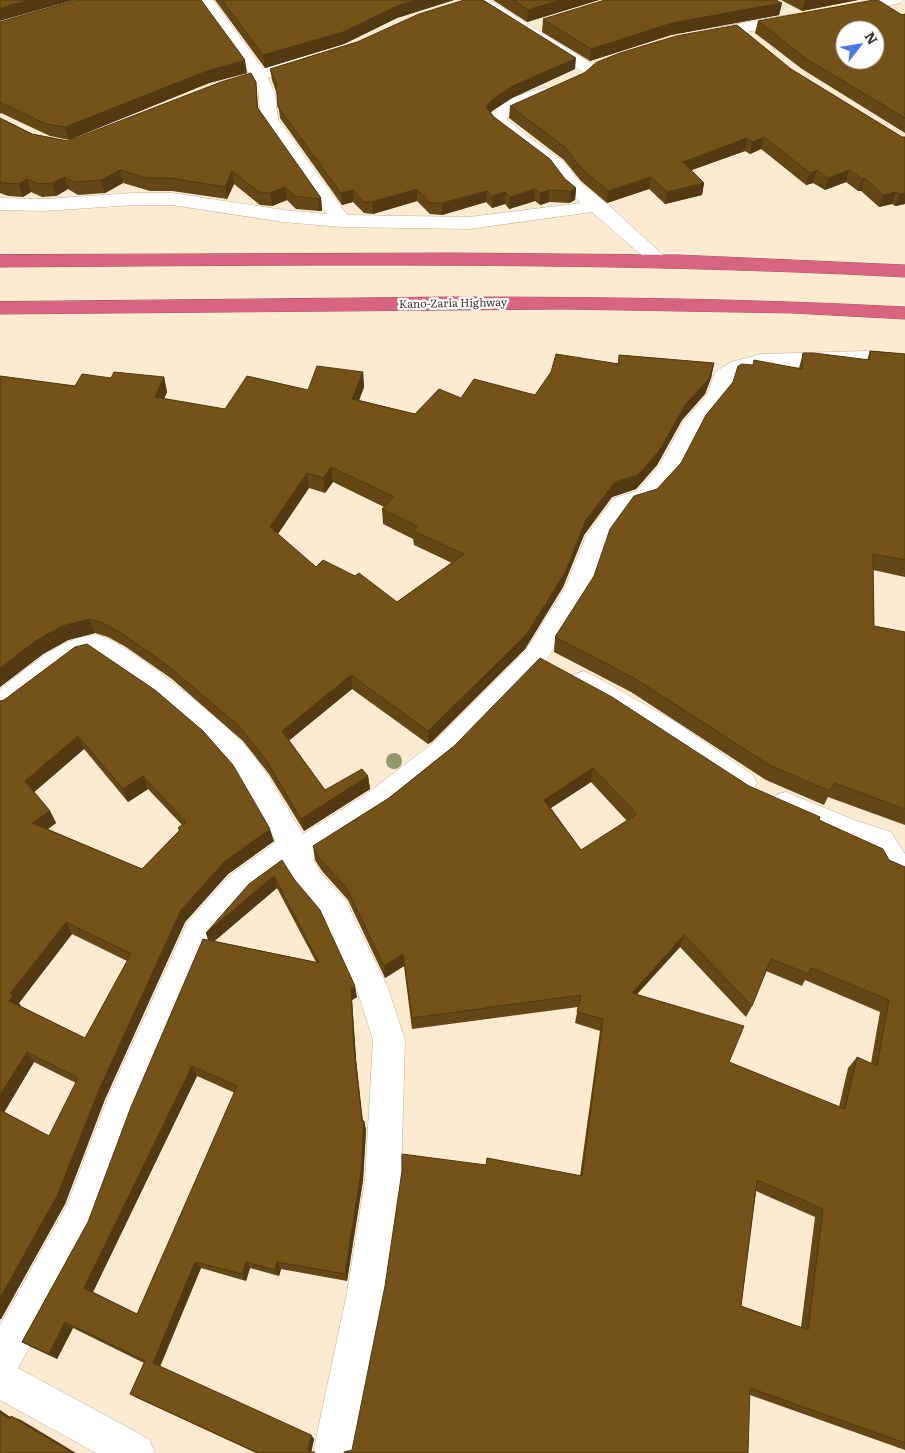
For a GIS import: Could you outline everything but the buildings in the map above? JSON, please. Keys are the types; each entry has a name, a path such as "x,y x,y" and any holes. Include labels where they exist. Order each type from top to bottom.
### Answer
{"highway":[{"path":"0,261 475,260 661,262 828,266 905,271"},
{"name":"Kano-Zaria Highway","path":"0,308 490,302 663,302 905,312"}],"street":[{"path":"205,0 258,75 268,94 269,119 342,222"},
{"path":"834,12 895,0"},
{"path":"475,1 590,70"},
{"path":"690,38 805,17 780,7"},
{"path":"526,30 544,24"},
{"path":"738,29 752,40"},
{"path":"198,96 258,75 318,58"},
{"path":"559,86 509,108 499,115 497,119 521,140 557,165 573,186 661,262"},
{"path":"0,204 44,205 133,199 172,199 283,216 342,222 469,223 598,206"},
{"path":"0,1363 81,1215 119,1112 198,934 240,885 295,849 379,801 443,751 535,657 577,590 595,542 622,504 645,498 668,471 692,426 717,397 722,377 739,367 762,361 867,358 905,361"},
{"path":"0,704 72,651 96,645 187,708 233,750 266,796 295,849 298,864 309,881 335,911 372,988 389,1040 383,1180 366,1293 333,1453"},
{"path":"535,657 620,702 754,790 848,831 880,841 893,863 905,869"},
{"path":"0,1379 136,1453"}]}
